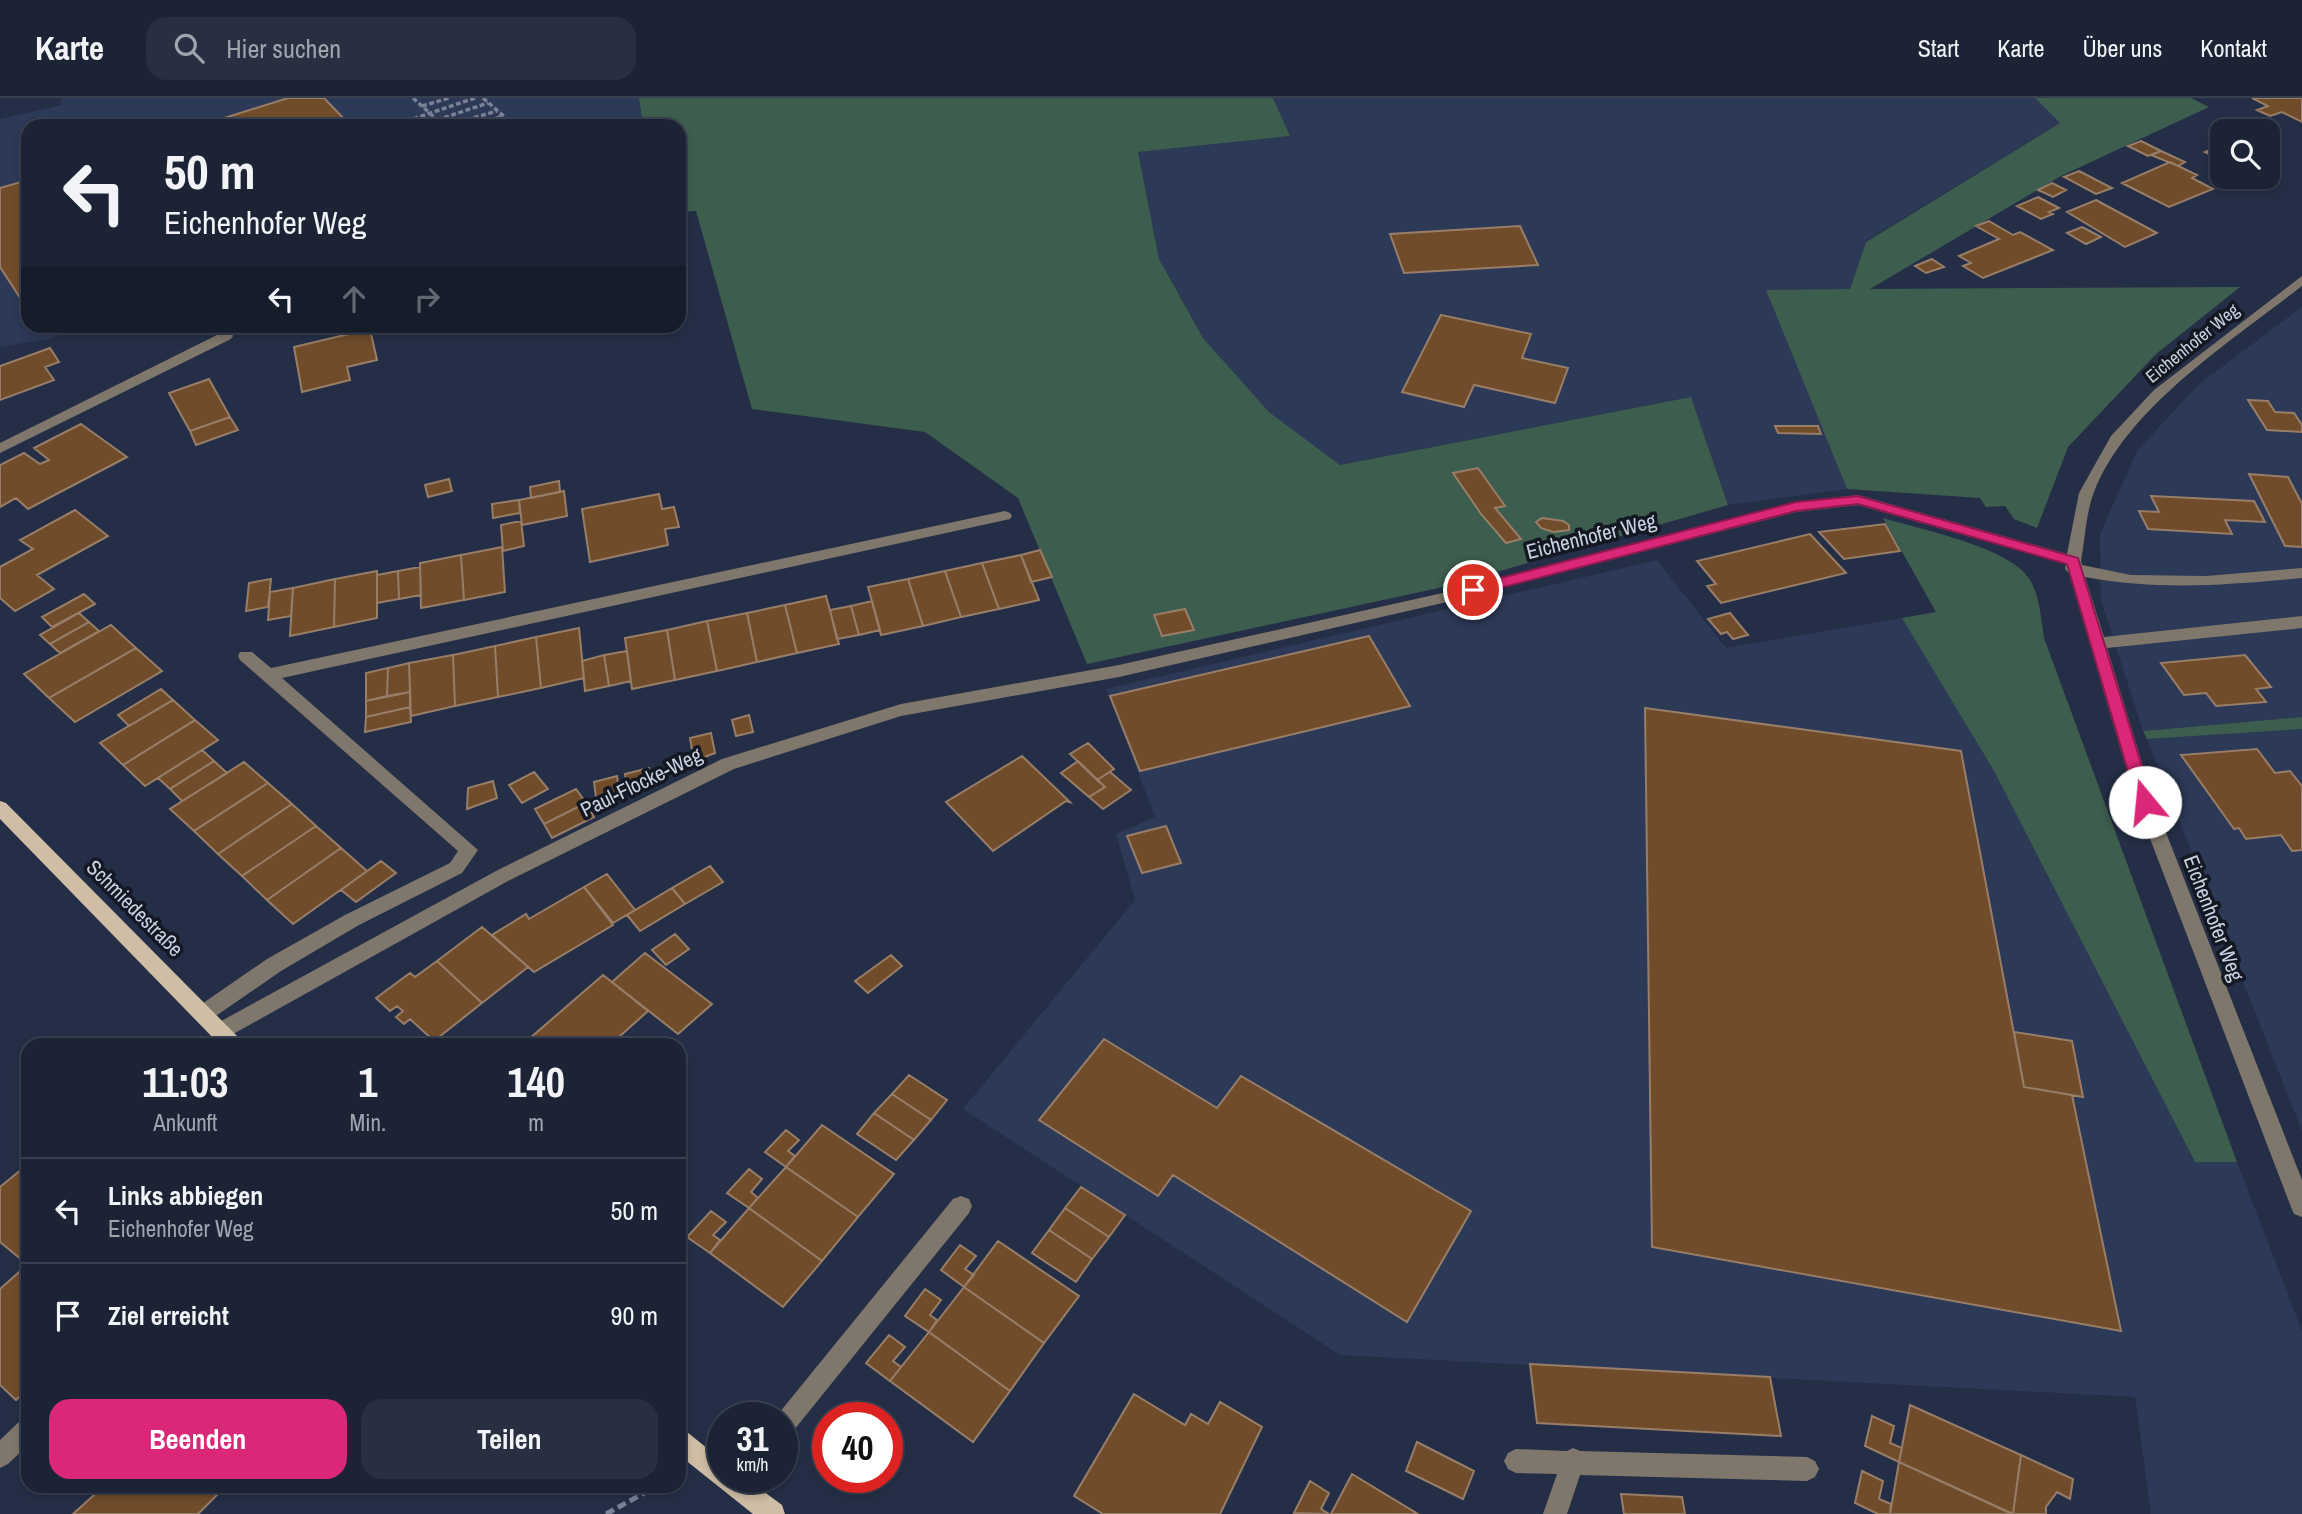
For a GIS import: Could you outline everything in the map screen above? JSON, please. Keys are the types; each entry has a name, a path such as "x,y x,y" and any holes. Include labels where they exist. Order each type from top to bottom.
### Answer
{"main road":[{"name":"Schmiedestraße","path":"0,808 226,1038"},
{"path":"686,1445 707,1461"},
{"path":"748,1493 773,1514"}],"street":[{"name":"Eichenhofer Weg","path":"2302,280 2159,393 2116,439 2085,493 2073,565 2145,802 2302,1207"},
{"path":"0,449 226,337 225,333"},
{"name":"Eichenhofer Weg","path":"1119,671 1447,597 1796,507 1858,500 2073,565"},
{"path":"267,674 1005,516"},
{"path":"2073,565 2131,580 2206,580 2302,573"},
{"path":"2096,644 2302,622"},
{"path":"203,1014 274,965 352,920 456,868 469,850 246,656"},
{"name":"Paul-Flocke-Weg","path":"226,1038 502,876 728,764 901,710 1119,671"},
{"path":"798,1407 961,1206"},
{"path":"0,1456 21,1436"},
{"path":"1516,1461 1573,1460 1807,1469"},
{"path":"1555,1514 1573,1460"}],"path":[{"path":"414,99 421,98"},
{"path":"422,106 449,98"},
{"path":"412,119 475,98"},
{"path":"483,98 507,119"},
{"path":"414,99 436,119"},
{"path":"440,119 488,103"},
{"path":"469,119 497,111"},
{"path":"495,119 504,116"},
{"path":"606,1514 644,1493"}],"shaded area":[{"path":"61,98 639,98 642,119 21,119 21,333 68,333 0,347 0,119 62,105"},
{"path":"1273,98 2035,98 2060,123 1866,241 1850,289 1766,290 1847,489 1728,505 1691,397 1340,465 1269,412 1203,338 1159,259 1138,152 1290,136"},
{"path":"2302,307 2302,717 2143,731 2101,600 2100,534 2137,451 2198,385"},
{"path":"1657,560 1726,648 1902,618 1994,771 2195,1162 2237,1162 2302,1331 2302,1514 2151,1514 2135,1397 1340,1355 963,1109 1135,900 1116,834 1155,817 1106,689"},
{"path":"2302,729 2302,1131 2147,739"}],"green space":[{"path":"639,98 1273,98 1290,136 1138,152 1159,259 1203,338 1269,412 1340,465 1691,397 1728,505 1448,586 1087,664 1018,498 925,432 752,409 696,211 686,212 686,119 642,119"},
{"path":"2035,98 2191,98 2209,107 2061,176 1870,289 2240,287 2156,354 2068,447 2037,528 2014,519 2005,506 1986,507 1980,498 1847,489 1766,290 1850,289 1866,242 2060,123"},
{"path":"1883,518 1985,549 2020,568 2030,580 2038,601 2044,638 2237,1162 2195,1162 1994,771 1902,618 1936,612"},
{"path":"2302,717 2302,729 2147,739 2143,731"}],"building":[{"path":"288,98 324,98 344,119 221,119"},
{"path":"2252,98 2302,98 2302,122 2282,112 2270,116 2257,110 2268,106"},
{"path":"2141,141 2161,151 2148,156 2128,146"},
{"path":"2161,151 2185,162 2178,166 2151,155"},
{"path":"2170,162 2197,175 2192,178 2213,189 2169,207 2122,183"},
{"path":"2079,171 2112,188 2096,194 2064,177"},
{"path":"21,182 21,299 0,267 0,188"},
{"path":"2052,183 2066,190 2053,197 2038,190"},
{"path":"2038,197 2059,208 2041,219 2017,206"},
{"path":"2096,200 2157,233 2125,247 2067,212"},
{"path":"1989,221 2013,235 2020,232 2053,250 1983,278 1963,266 1971,263 1959,256 1999,239 1976,226"},
{"path":"1520,226 1538,265 1404,273 1390,234"},
{"path":"2082,227 2101,237 2086,244 2067,233"},
{"path":"1932,259 1944,267 1926,273 1915,266"},
{"path":"1441,315 1531,334 1522,358 1568,368 1555,403 1474,385 1464,407 1402,392"},
{"path":"353,333 371,333 377,360 347,367 350,380 302,392 294,347"},
{"path":"50,348 59,362 45,367 54,380 0,400 0,366"},
{"path":"209,379 230,417 190,431 169,393"},
{"path":"2248,400 2268,401 2275,412 2294,413 2302,425 2302,432 2267,430"},
{"path":"230,417 238,430 196,445 190,431"},
{"path":"81,424 127,457 28,509 16,498 0,507 0,465 24,453 40,464 49,460 34,448"},
{"path":"1775,426 1818,426 1821,434 1778,433"},
{"path":"1478,468 1505,506 1495,508 1521,539 1506,543 1481,514 1453,473"},
{"path":"2249,474 2288,477 2302,504 2302,547 2285,546"},
{"path":"449,479 452,491 428,497 425,485"},
{"path":"559,481 560,492 531,498 530,487"},
{"path":"564,491 567,516 522,525 519,500"},
{"path":"659,494 662,509 674,507 679,527 665,529 668,545 590,562 582,509"},
{"path":"2151,496 2254,501 2265,522 2225,520 2232,534 2148,529 2139,511 2159,512"},
{"path":"519,500 520,513 493,518 492,504"},
{"path":"75,510 108,536 37,575 54,589 15,611 0,598 0,567 33,549 20,540"},
{"path":"1542,518 1563,521 1569,525 1569,530 1553,532 1541,528 1536,522"},
{"path":"521,521 524,546 503,551 501,525"},
{"path":"1885,524 1900,551 1844,559 1819,532"},
{"path":"1810,534 1846,573 1721,603 1707,586 1716,584 1697,561"},
{"path":"502,547 505,592 464,600 461,555"},
{"path":"1040,550 1052,577 1031,582 1021,555"},
{"path":"461,555 464,600 421,608 420,563"},
{"path":"1021,555 1039,600 999,609 982,563"},
{"path":"982,563 999,609 961,617 945,571"},
{"path":"420,567 421,595 399,599 398,571"},
{"path":"377,571 377,618 334,627 335,579"},
{"path":"398,571 399,599 377,603 377,575"},
{"path":"945,571 961,617 923,626 908,579"},
{"path":"271,579 268,607 246,611 249,583"},
{"path":"335,579 334,627 290,636 293,588"},
{"path":"908,579 923,626 881,635 868,587"},
{"path":"293,588 291,616 268,620 270,592"},
{"path":"84,594 95,604 52,627 42,617"},
{"path":"826,596 839,644 797,653 785,605"},
{"path":"872,601 880,630 859,635 851,606"},
{"path":"785,605 797,653 757,662 747,613"},
{"path":"851,606 859,635 837,639 830,610"},
{"path":"1185,609 1194,630 1162,636 1154,615"},
{"path":"79,613 89,622 50,644 40,635"},
{"path":"747,613 757,662 717,671 707,621"},
{"path":"1730,613 1748,635 1733,639 1727,632 1721,634 1708,619"},
{"path":"707,621 717,671 675,680 667,630"},
{"path":"89,622 99,631 60,653 50,644"},
{"path":"111,625 136,648 49,698 24,674"},
{"path":"579,628 584,678 541,688 536,637"},
{"path":"667,630 675,680 632,689 625,638"},
{"path":"1369,636 1410,706 1140,771 1110,696"},
{"path":"536,637 541,688 498,697 495,646"},
{"path":"495,646 498,697 455,706 453,655"},
{"path":"136,648 162,671 75,722 49,698"},
{"path":"627,651 631,681 609,686 604,655"},
{"path":"453,655 455,706 411,716 409,663"},
{"path":"604,655 609,686 585,691 582,661"},
{"path":"2245,655 2271,687 2256,689 2266,702 2216,706 2206,693 2184,695 2161,663"},
{"path":"409,663 410,692 387,696 388,668"},
{"path":"388,668 387,696 366,701 366,673"},
{"path":"161,689 173,700 129,726 118,715"},
{"path":"410,692 410,707 366,717 366,701"},
{"path":"173,700 195,720 123,765 100,743"},
{"path":"410,707 411,722 365,732 366,717"},
{"path":"1645,708 1961,751 2024,1087 2072,1095 2121,1331 1652,1247"},
{"path":"749,715 753,732 736,736 732,720"},
{"path":"195,720 218,740 145,786 123,765"},
{"path":"711,733 715,753 694,761 690,738"},
{"path":"1088,743 1114,769 1097,780 1070,754"},
{"path":"2257,749 2275,773 2290,771 2302,786 2302,850 2292,851 2281,835 2246,839 2239,828 2234,829 2181,755"},
{"path":"202,750 214,761 170,789 158,778"},
{"path":"1022,756 1070,802 1066,801 993,851 946,802"},
{"path":"214,761 227,773 182,801 170,789"},
{"path":"1078,761 1105,787 1089,797 1061,773"},
{"path":"244,762 268,783 194,831 170,809"},
{"path":"649,768 652,785 628,791 625,774"},
{"path":"534,772 548,789 522,803 509,785"},
{"path":"1110,772 1131,790 1103,809 1089,797 1105,787 1097,780"},
{"path":"617,776 619,792 596,798 594,782"},
{"path":"493,781 497,798 467,809 468,788"},
{"path":"268,783 292,804 218,854 194,831"},
{"path":"576,789 586,803 544,824 535,809"},
{"path":"586,803 594,817 552,838 544,824"},
{"path":"292,804 316,826 242,876 218,854"},
{"path":"316,826 341,848 267,900 242,876"},
{"path":"1166,826 1181,863 1142,873 1127,836"},
{"path":"341,848 367,871 293,924 267,900"},
{"path":"381,861 396,873 356,902 341,890"},
{"path":"710,866 723,882 685,904 672,888"},
{"path":"607,874 635,910 613,923 584,887"},
{"path":"584,887 613,925 534,972 492,935 526,914 529,919"},
{"path":"672,888 685,904 640,931 627,915"},
{"path":"482,927 528,967 482,1003 437,961"},
{"path":"675,934 689,949 666,965 652,950"},
{"path":"645,953 712,1004 678,1034 612,982"},
{"path":"891,955 902,966 868,993 855,981"},
{"path":"437,961 482,1003 438,1038 431,1038 410,1019 404,1024 396,1017 403,1011 397,1006 390,1011 376,998 410,973 415,977"},
{"path":"603,975 648,1011 618,1038 530,1038"},
{"path":"2014,1032 2072,1041 2083,1097 2024,1087"},
{"path":"1104,1039 1217,1108 1241,1076 1471,1211 1407,1322 1173,1175 1158,1196 1039,1120"},
{"path":"909,1075 947,1100 931,1120 892,1094"},
{"path":"892,1094 931,1120 914,1140 874,1113"},
{"path":"874,1113 914,1140 896,1160 857,1134"},
{"path":"822,1125 894,1174 858,1217 786,1167"},
{"path":"786,1130 799,1140 788,1151 795,1156 786,1167 765,1152"},
{"path":"786,1167 858,1217 822,1261 749,1208"},
{"path":"749,1169 762,1179 751,1192 758,1198 749,1208 727,1193"},
{"path":"21,1170 21,1259 0,1242 0,1187"},
{"path":"1081,1187 1125,1215 1109,1237 1065,1208"},
{"path":"749,1208 822,1261 783,1307 710,1253"},
{"path":"1065,1208 1109,1237 1092,1259 1049,1230"},
{"path":"711,1211 726,1222 713,1235 720,1240 710,1253 687,1237"},
{"path":"1049,1230 1092,1259 1076,1282 1032,1253"},
{"path":"998,1241 1079,1296 1044,1343 964,1287"},
{"path":"960,1245 976,1256 965,1269 974,1275 964,1287 941,1270"},
{"path":"21,1270 21,1395 16,1400 0,1385 0,1289"},
{"path":"964,1287 1044,1343 1010,1391 929,1332"},
{"path":"925,1289 941,1300 930,1315 937,1320 929,1332 905,1316"},
{"path":"929,1332 1010,1391 973,1442 890,1381"},
{"path":"889,1335 905,1347 893,1361 901,1367 890,1381 866,1363"},
{"path":"1530,1364 1770,1377 1781,1436 1537,1423"},
{"path":"1134,1394 1185,1425 1191,1414 1208,1424 1220,1402 1262,1427 1220,1514 1103,1514 1074,1496"},
{"path":"1910,1405 2021,1455 2013,1514 1899,1462"},
{"path":"1872,1416 1894,1426 1890,1443 1902,1448 1899,1462 1865,1446"},
{"path":"1417,1442 1474,1471 1463,1499 1406,1471"},
{"path":"2021,1455 2073,1479 2070,1499 2057,1492 2046,1507 2046,1514 2013,1514"},
{"path":"1899,1462 2012,1514 1890,1514"},
{"path":"1862,1471 1883,1481 1879,1499 1891,1504 1890,1514 1878,1514 1855,1503"},
{"path":"1352,1474 1418,1514 1331,1514"},
{"path":"1310,1481 1329,1493 1321,1509 1329,1514 1294,1513"},
{"path":"96,1493 219,1493 198,1514 73,1514"},
{"path":"1621,1494 1682,1497 1685,1514 1624,1514"}],"route":[{"path":"1473,590 1796,507 1858,500 2073,561 2073,569 2145,802"}]}
